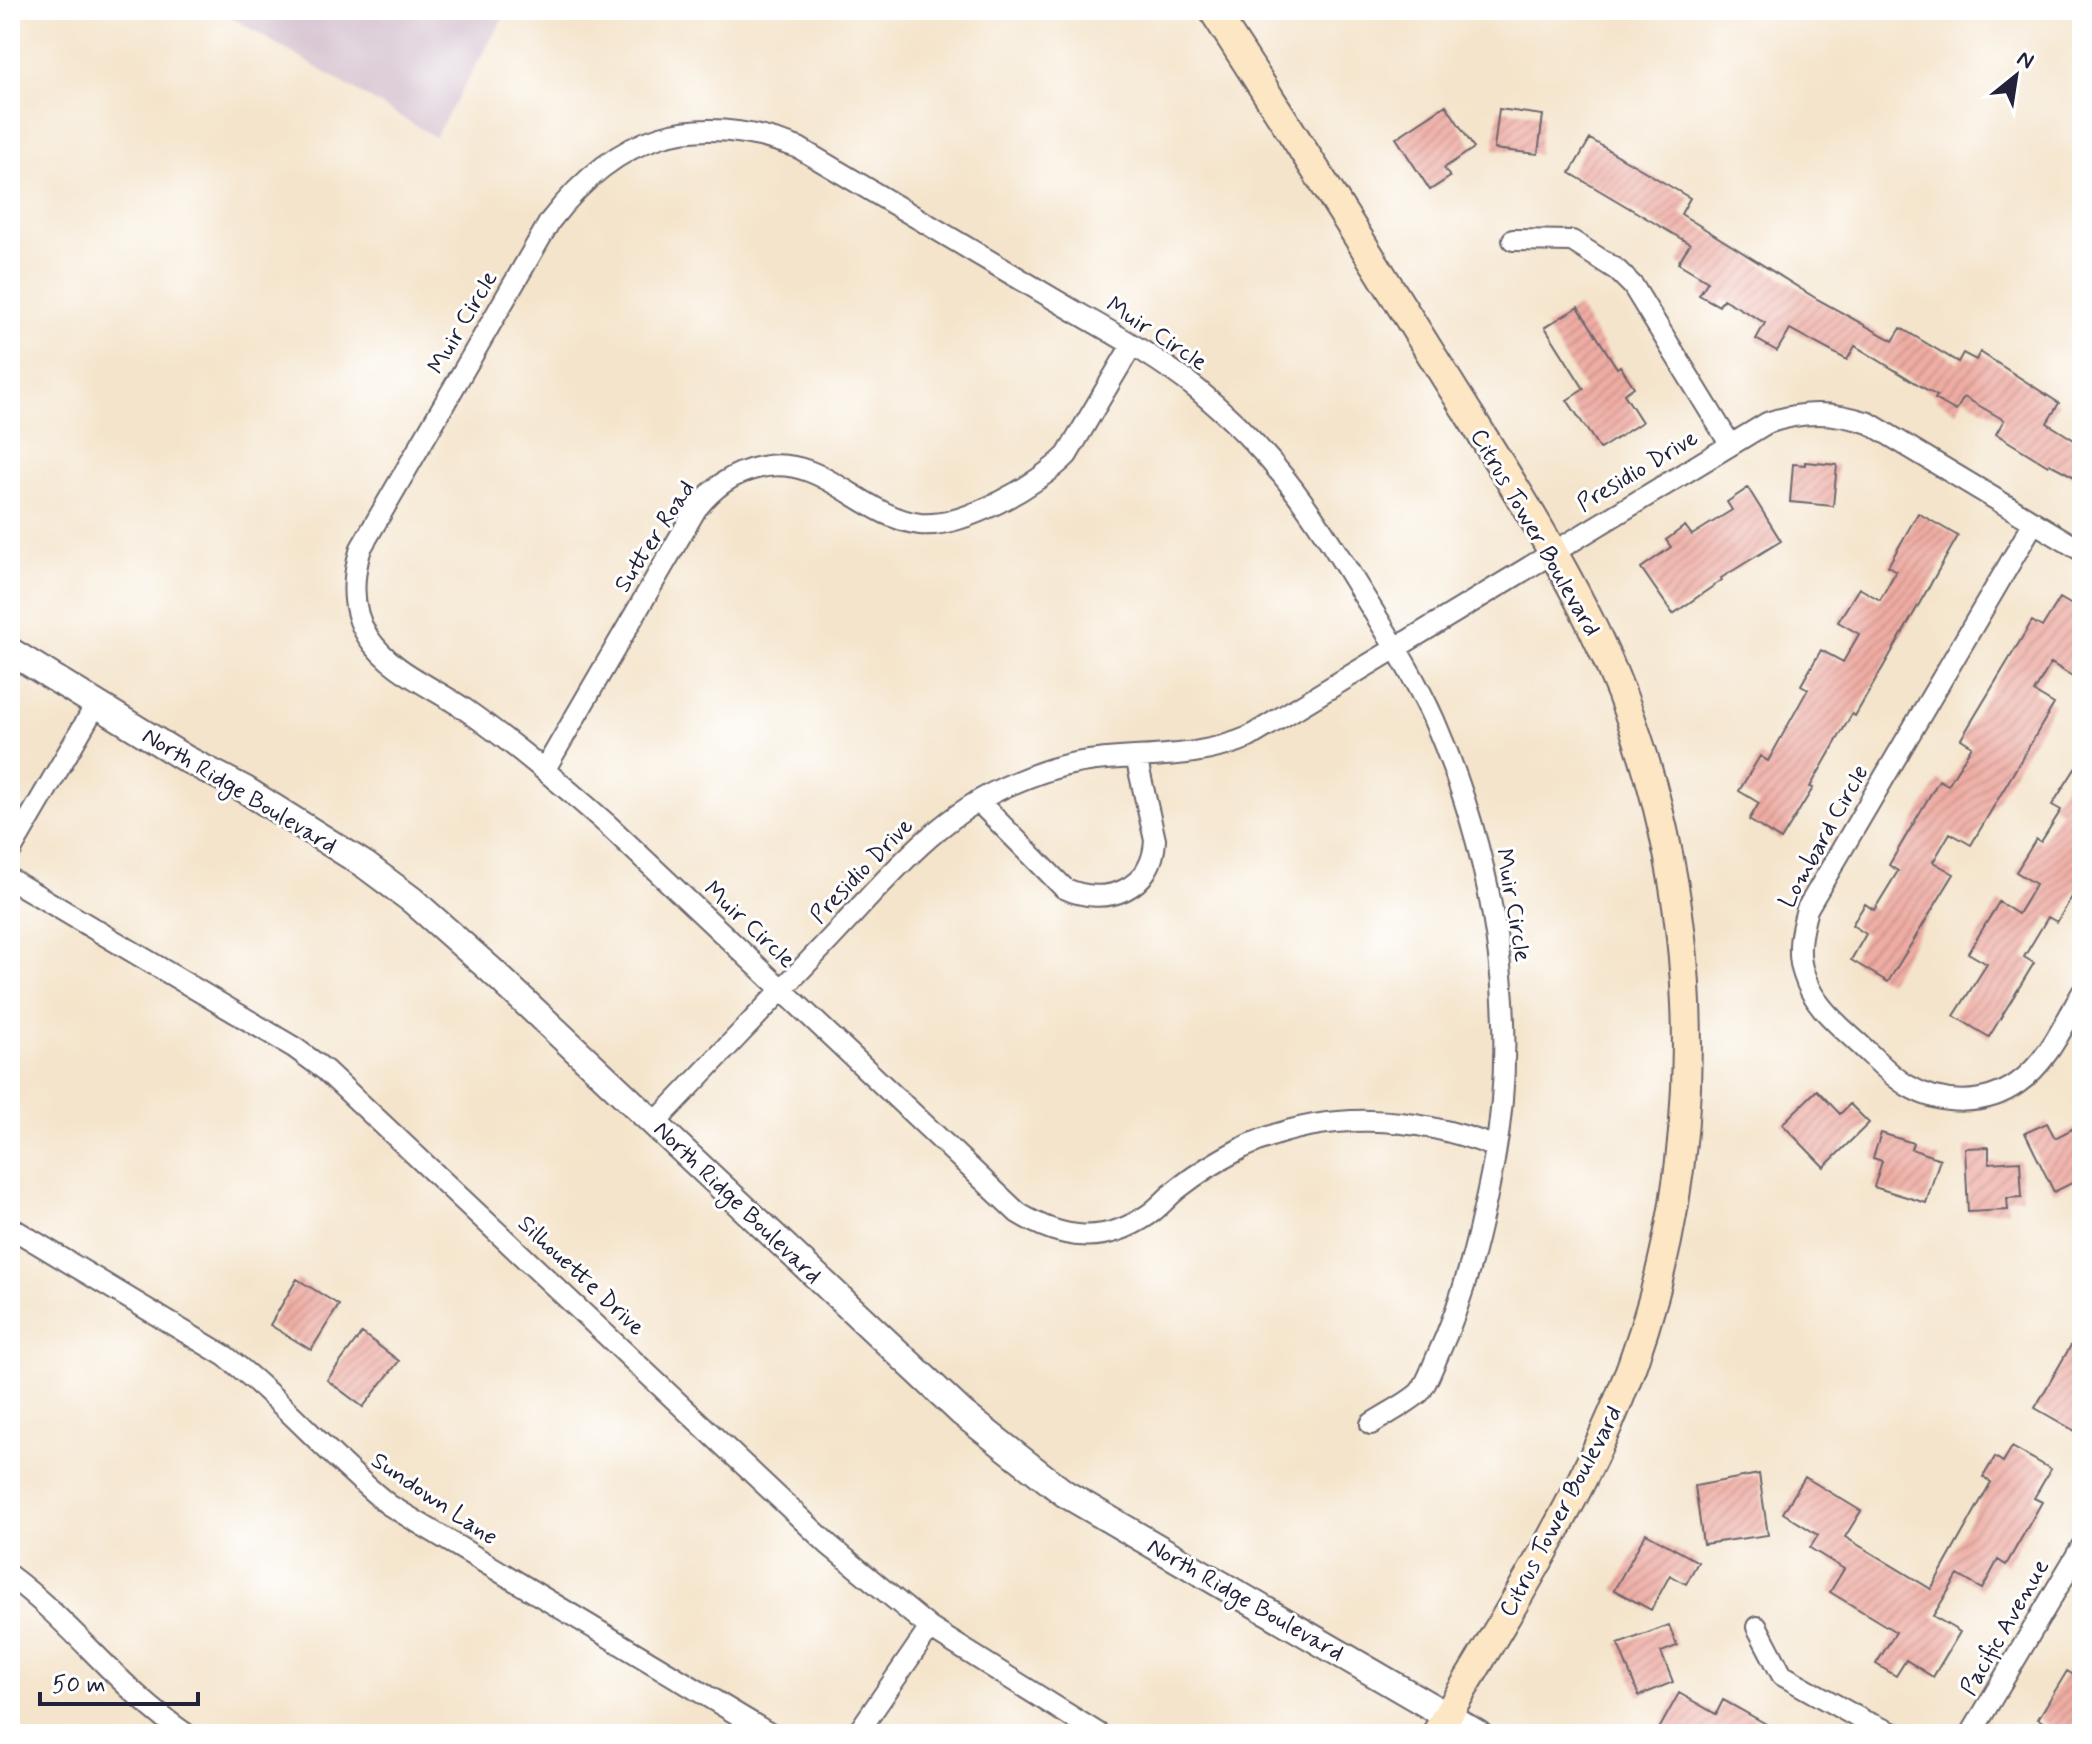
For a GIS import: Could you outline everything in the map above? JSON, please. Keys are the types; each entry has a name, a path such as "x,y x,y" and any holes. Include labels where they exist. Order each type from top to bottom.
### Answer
{"main road":[{"name":"Citrus Tower Boulevard","path":"1213,10 1311,161 1553,551 1591,623 1623,697 1645,760 1673,879 1683,953 1687,1025 1686,1102 1677,1191 1663,1260 1643,1331 1619,1399 1582,1479 1441,1725"}],"street":[{"name":"Muir Circle","path":"1371,1424 1422,1391 1468,1277 1482,1224 1496,1147 1502,1089 1500,967 1490,899 1475,833 1432,717 1396,647 1312,511 1277,465 1238,424 1194,386 1132,345 799,148 737,131 704,130 674,134 645,142 618,156 573,191 550,221 361,548 355,570 354,594 358,615 367,635 381,654 464,709 545,769 1018,1213 1040,1227 1065,1235 1087,1236 1130,1226 1211,1165 1244,1147 1315,1125 1351,1120 1389,1120 1431,1126 1496,1147"},
{"path":"1513,240 1572,241 1617,270 1633,286 1730,444"},
{"name":"Sutter Road","path":"545,769 696,509 710,492 727,479 768,465 792,466 814,472 898,519 919,524 942,524 964,518 1053,469 1067,455 1132,345"},
{"name":"Presidio Drive","path":"655,1123 923,842 978,801 1011,784 1085,761 1199,753 1226,747 1249,737 1767,423 1794,414 1820,412 1869,423 2082,551"},
{"name":"Lombard Circle","path":"2034,522 1807,909 1801,928 1799,952 1812,995 1827,1015 1905,1084 1926,1095 1948,1100 1971,1100 1995,1095 2017,1084 2048,1051 2082,993"},
{"name":"North Ridge Boulevard","path":"10,651 186,759 244,789 365,865 412,900 491,970 962,1413 1019,1460 1064,1493 1441,1725 1478,1734"},
{"path":"10,852 97,703"},
{"path":"978,801 1064,888 1078,895 1095,897 1126,890 1150,868 1154,854 1155,840 1136,757"},
{"name":"Silhouette Drive","path":"10,879 295,1048 325,1070 829,1545 930,1628 1099,1734"},
{"name":"Sundown Lane","path":"10,1227 225,1356 257,1380 353,1476 389,1505 770,1734"},
{"name":"Pacific Avenue","path":"1971,1734 2082,1546"},
{"path":"10,1576 56,1614 142,1700 186,1734"},
{"path":"1757,1627 1782,1675 1864,1721 1895,1734"},
{"path":"857,1734 930,1628"}],"shaded area":[{"path":"219,10 508,10 435,137"}],"building":[{"path":"1446,105 1474,148 1444,168 1450,177 1430,190 1396,138"},
{"path":"1499,109 1543,115 1538,154 1494,149"},
{"path":"1590,139 1690,198 1681,214 1817,299 1893,341 1901,328 1958,362 1963,353 1976,360 1980,352 2059,403 2047,423 2082,445 2082,481 2050,464 2048,466 1996,434 2004,420 1964,397 1956,411 1855,346 1847,360 1790,329 1777,351 1756,339 1765,323 1723,299 1719,306 1699,295 1708,281 1678,263 1690,244 1570,173"},
{"path":"1578,307 1617,368 1620,366 1634,387 1624,394 1642,422 1600,449 1567,400 1584,389 1545,327"},
{"path":"1805,462 1837,465 1833,506 1790,502 1793,464 1805,465"},
{"path":"1748,488 1781,541 1721,578 1673,614 1641,568 1671,547 1666,540 1685,526 1692,535 1732,510 1727,502"},
{"path":"1918,513 1958,536 1781,840 1749,820 1759,803 1739,791 1760,756 1768,761 1808,689 1801,685 1821,650 1843,662 1859,634 1838,622 1859,588 1880,600 1896,571 1888,566"},
{"path":"2060,598 2082,611 2082,659 2072,676 2051,663 2034,692 2054,704 1971,845 1950,833 1933,862 1954,874 1888,982 1851,960 1866,934 1852,925 1865,904 1874,910 1898,871 1889,865 1939,780 1948,785 1972,746 1961,739 2032,621 2042,627"},
{"path":"2082,758 2082,846 2073,861 2082,866 2082,880 2057,922 2048,917 2024,957 2034,963 1989,1037 1954,1016 1987,964 1968,953 1999,902 2018,914 2036,884 2016,872 2036,839 2041,842 2061,810 2052,805"},
{"path":"1817,1090 1840,1114 1850,1104 1869,1123 1824,1167 1782,1124"},
{"path":"2047,1123 2055,1138 2082,1124 2082,1178 2054,1192 2025,1133"},
{"path":"1881,1133 1913,1143 1911,1149 1940,1159 1926,1203 1874,1187 1882,1161 1873,1158"},
{"path":"1989,1147 1989,1163 2020,1161 2022,1197 2007,1198 2008,1210 1968,1212 1965,1148"},
{"path":"297,1279 339,1305 311,1350 270,1325"},
{"path":"2082,1326 2082,1435 2035,1408"},
{"path":"362,1333 399,1361 363,1407 327,1380"},
{"path":"2012,1447 2051,1469 2034,1498 2042,1502 2006,1565 1998,1560 1982,1589 1958,1575 1933,1616 1960,1632 1933,1677 1906,1660 1896,1676 1876,1664 1896,1632 1830,1592 1844,1569 1810,1548 1818,1535 1783,1513 1805,1477 1861,1511 1845,1537 1931,1589 1991,1482 1983,1477 1995,1457 2003,1462"},
{"path":"1759,1474 1768,1535 1703,1544 1695,1486"},
{"path":"1646,1533 1698,1562 1686,1584 1670,1575 1651,1610 1614,1590"},
{"path":"1669,1625 1677,1646 1661,1652 1673,1682 1639,1696 1618,1644"},
{"path":"2067,1671 2082,1680 2082,1734 2063,1734 2038,1719"},
{"path":"1679,1693 1716,1714 1723,1700 1784,1734 1669,1734 1659,1729"}]}
